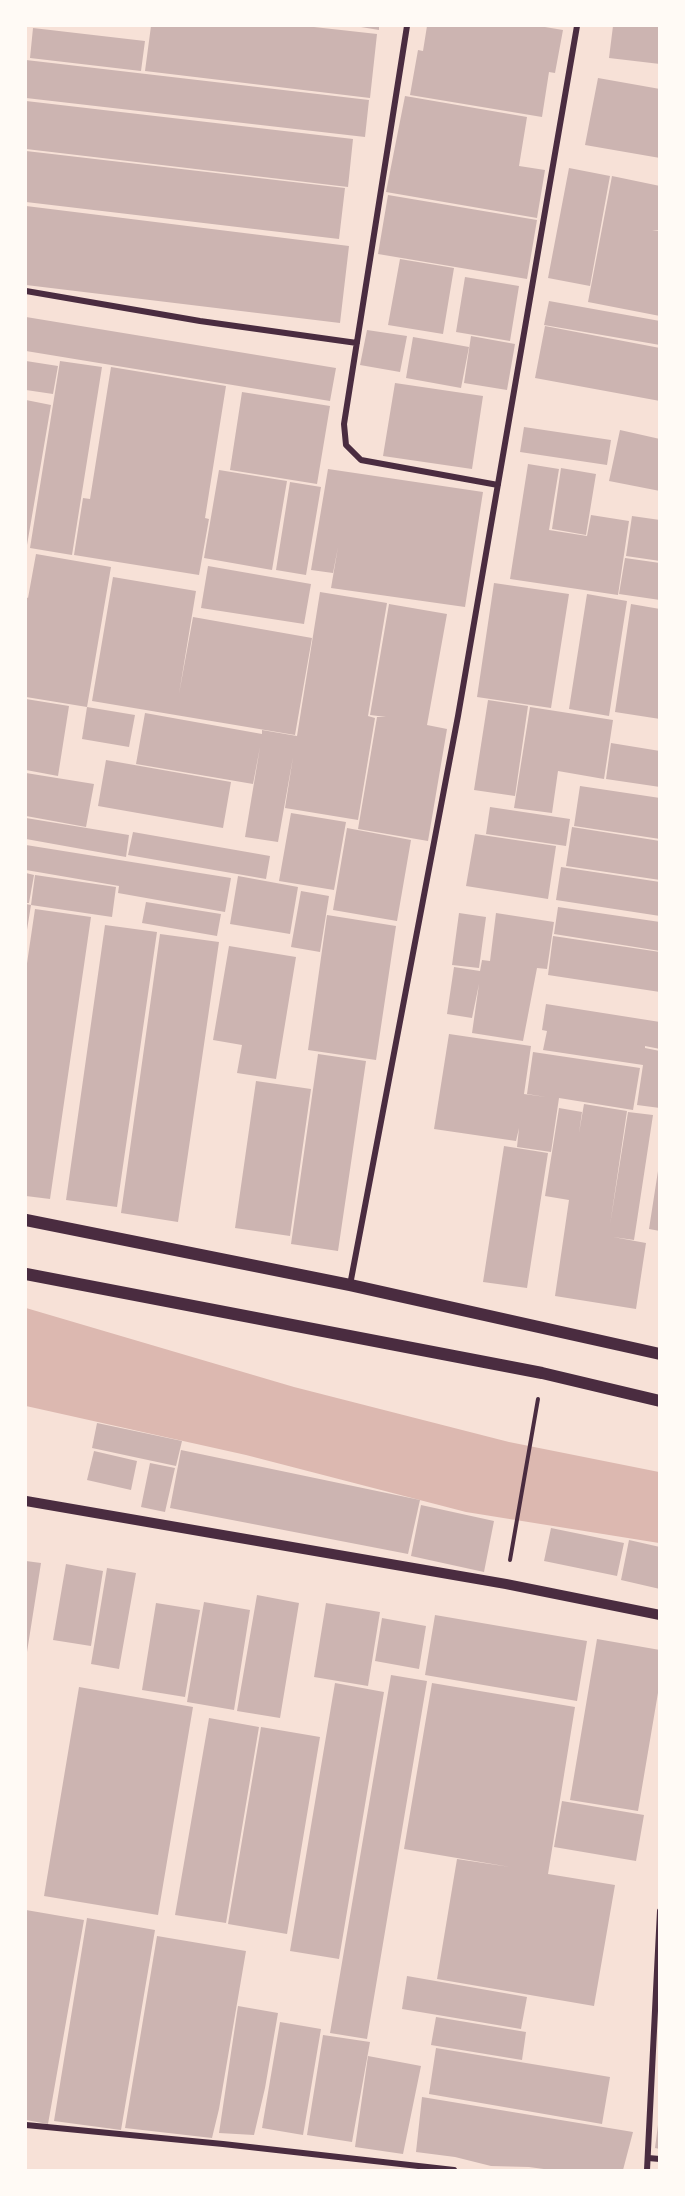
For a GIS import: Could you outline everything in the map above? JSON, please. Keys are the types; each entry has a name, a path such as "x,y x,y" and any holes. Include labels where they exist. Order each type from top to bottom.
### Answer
{"main road":[{"path":"26,1220 350,1285 660,1354"},
{"path":"26,1274 542,1373 660,1401"}],"street":[{"path":"406,26 344,424 346,445 361,460 498,485"},
{"path":"350,1285 456,728 577,26"},
{"path":"26,291 200,321 357,343"},
{"path":"26,1500 506,1584 660,1615"},
{"path":"647,2170 660,1911"},
{"path":"26,2125 454,2170"},
{"path":"648,2158 660,2159"}],"path":[{"path":"508,1571 537,1404"}],"shaded area":[{"path":"26,1308 294,1387 509,1442 659,1472 659,1543 466,1512 246,1455 26,1406"}],"building":[{"path":"151,26 305,26 377,34 370,98 145,71"},
{"path":"355,26 379,26 379,30"},
{"path":"427,26 539,26 563,30 555,73 549,72 542,117 410,95 418,50 423,51"},
{"path":"613,26 660,26 660,64 609,58"},
{"path":"33,28 145,41 141,71 30,58"},
{"path":"26,60 369,100 365,137 26,98"},
{"path":"598,78 660,89 660,158 585,145"},
{"path":"405,96 527,117 519,166 545,170 537,218 386,192"},
{"path":"26,101 353,139 348,187 26,149"},
{"path":"26,151 345,188 339,239 26,202"},
{"path":"569,168 610,176 590,286 548,278"},
{"path":"612,176 660,186 660,230 652,230 660,231 660,316 588,302"},
{"path":"388,195 537,220 527,279 378,254"},
{"path":"26,206 349,246 340,323 26,285"},
{"path":"400,259 454,268 443,334 388,325"},
{"path":"465,277 519,286 510,341 456,332"},
{"path":"549,301 660,321 660,345 544,325"},
{"path":"26,317 336,368 330,401 26,351"},
{"path":"545,326 660,348 660,401 535,378"},
{"path":"367,330 407,336 400,372 360,365"},
{"path":"471,336 515,344 507,390 464,383"},
{"path":"413,337 469,347 461,388 406,378"},
{"path":"26,361 58,366 53,394 26,390"},
{"path":"60,361 102,367 72,555 30,548"},
{"path":"111,367 226,386 205,518 209,519 199,575 74,555 83,498 90,499"},
{"path":"395,383 483,396 472,469 383,456"},
{"path":"242,392 330,406 317,484 230,470"},
{"path":"26,400 51,405 27,545 26,545"},
{"path":"524,427 611,440 607,465 520,452"},
{"path":"620,430 660,439 660,491 609,481"},
{"path":"528,464 559,469 549,530 587,536 591,515 629,521 618,595 510,579"},
{"path":"561,468 596,474 586,535 552,529"},
{"path":"328,469 483,492 465,607 331,588 338,547 333,573 311,570"},
{"path":"219,470 287,481 272,570 204,558"},
{"path":"290,482 321,487 306,575 276,570"},
{"path":"632,516 660,520 660,561 626,556"},
{"path":"36,554 111,567 87,707 26,697 26,597 28,598"},
{"path":"625,558 660,563 660,600 619,594"},
{"path":"208,566 311,584 304,624 201,608"},
{"path":"113,577 196,591 179,694 193,617 312,638 295,735 92,701"},
{"path":"494,583 569,594 551,708 477,697"},
{"path":"320,592 387,603 368,716 375,718 358,820 285,808 293,757 278,842 245,837 260,747 253,784 136,764 145,713 262,734 262,730 297,736"},
{"path":"587,594 627,601 609,716 569,709"},
{"path":"389,604 447,614 427,725 447,729 428,841 358,829 377,717 386,717 370,715"},
{"path":"631,604 660,609 660,719 615,712"},
{"path":"26,699 69,706 58,776 26,770"},
{"path":"488,700 528,706 515,796 474,790"},
{"path":"87,707 135,715 129,747 82,739"},
{"path":"530,707 613,720 604,779 558,771 552,813 514,808"},
{"path":"611,743 660,751 660,787 606,779"},
{"path":"106,760 231,782 223,828 98,806"},
{"path":"26,773 94,784 86,827 26,816"},
{"path":"580,786 660,798 660,839 574,826"},
{"path":"490,807 570,819 566,846 486,834"},
{"path":"291,813 346,822 334,890 279,881"},
{"path":"26,818 129,835 126,857 26,839"},
{"path":"572,827 660,841 660,880 566,866"},
{"path":"347,828 411,840 397,921 333,910"},
{"path":"133,832 270,856 266,879 128,855"},
{"path":"475,834 556,846 548,899 466,886"},
{"path":"26,845 231,878 225,912 118,893 119,886 26,870"},
{"path":"561,867 660,882 660,916 556,900"},
{"path":"26,873 34,875 29,903 26,903"},
{"path":"35,875 116,887 112,917 31,905"},
{"path":"238,876 298,887 290,934 230,924"},
{"path":"301,891 329,896 320,952 291,947"},
{"path":"146,902 221,914 217,936 142,923"},
{"path":"26,904 31,905 26,936"},
{"path":"558,907 660,922 660,951 554,934"},
{"path":"35,909 91,917 50,1199 26,1196 26,970"},
{"path":"459,913 486,917 479,968 452,965"},
{"path":"496,913 554,922 547,969 537,968 523,1041 472,1033 479,984 472,1018 447,1014 454,967 480,971 482,960 490,961"},
{"path":"327,915 396,926 376,1060 308,1050"},
{"path":"105,925 157,932 117,1207 66,1200"},
{"path":"160,934 219,942 178,1222 121,1213"},
{"path":"553,936 660,952 660,992 548,975"},
{"path":"229,946 296,957 276,1079 237,1073 242,1045 213,1040"},
{"path":"546,1004 660,1022 660,1049 645,1046 645,1048 660,1051 660,1108 637,1105 643,1065 543,1050 547,1031 542,1030"},
{"path":"449,1034 531,1046 524,1094 546,1097 527,1094 533,1052 640,1068 633,1110 559,1098 551,1152 517,1147 519,1128 516,1141 434,1129"},
{"path":"318,1054 366,1061 338,1251 291,1244"},
{"path":"256,1081 311,1089 290,1236 235,1228"},
{"path":"584,1104 627,1111 610,1225 628,1112 653,1115 634,1240 613,1237 646,1243 636,1309 555,1296 569,1200 545,1196 559,1108 582,1112 579,1133"},
{"path":"504,1146 548,1153 527,1288 483,1282"},
{"path":"658,1171 660,1171 660,1231 649,1229"},
{"path":"97,1423 182,1441 176,1466 92,1448"},
{"path":"181,1450 420,1500 408,1554 170,1508"},
{"path":"94,1451 137,1461 131,1490 87,1480"},
{"path":"150,1463 175,1468 165,1512 141,1507"},
{"path":"421,1505 494,1521 484,1572 411,1556"},
{"path":"551,1528 624,1543 617,1576 544,1561"},
{"path":"629,1540 660,1547 660,1589 621,1580"},
{"path":"26,1561 41,1563 27,1652 26,1652"},
{"path":"66,1564 103,1571 91,1646 53,1640"},
{"path":"107,1568 136,1573 119,1669 91,1664"},
{"path":"257,1595 299,1603 280,1718 237,1711"},
{"path":"204,1602 250,1610 234,1710 187,1702"},
{"path":"156,1603 200,1610 185,1697 142,1690"},
{"path":"326,1603 380,1612 368,1686 314,1677"},
{"path":"435,1615 587,1641 577,1701 425,1675"},
{"path":"382,1618 426,1626 419,1669 375,1661"},
{"path":"597,1639 660,1650 660,1681 638,1811 570,1800"},
{"path":"391,1675 427,1681 367,2039 330,2033"},
{"path":"335,1683 384,1692 339,1959 290,1951"},
{"path":"432,1683 575,1707 548,1874 615,1885 594,2006 437,1979 457,1859 510,1867 404,1849"},
{"path":"79,1687 193,1707 158,1915 44,1896"},
{"path":"209,1718 259,1727 226,1923 175,1915"},
{"path":"261,1727 320,1737 287,1934 228,1924"},
{"path":"562,1801 644,1815 636,1861 554,1847"},
{"path":"26,1910 84,1920 48,2124 26,2120"},
{"path":"87,1918 155,1930 121,2130 54,2121"},
{"path":"157,1936 246,1951 212,2138 125,2128"},
{"path":"407,1976 527,1997 521,2029 402,2009"},
{"path":"238,2006 278,2013 254,2135 219,2133"},
{"path":"436,2017 526,2032 522,2060 431,2045"},
{"path":"280,2022 321,2029 303,2135 262,2128"},
{"path":"323,2035 370,2042 352,2142 307,2135"},
{"path":"436,2048 610,2077 602,2124 429,2094"},
{"path":"368,2056 421,2066 403,2154 355,2147"},
{"path":"422,2097 633,2132 623,2170 551,2170 491,2166 455,2157 416,2152"},
{"path":"658,2125 660,2125 660,2149 655,2148"}]}
